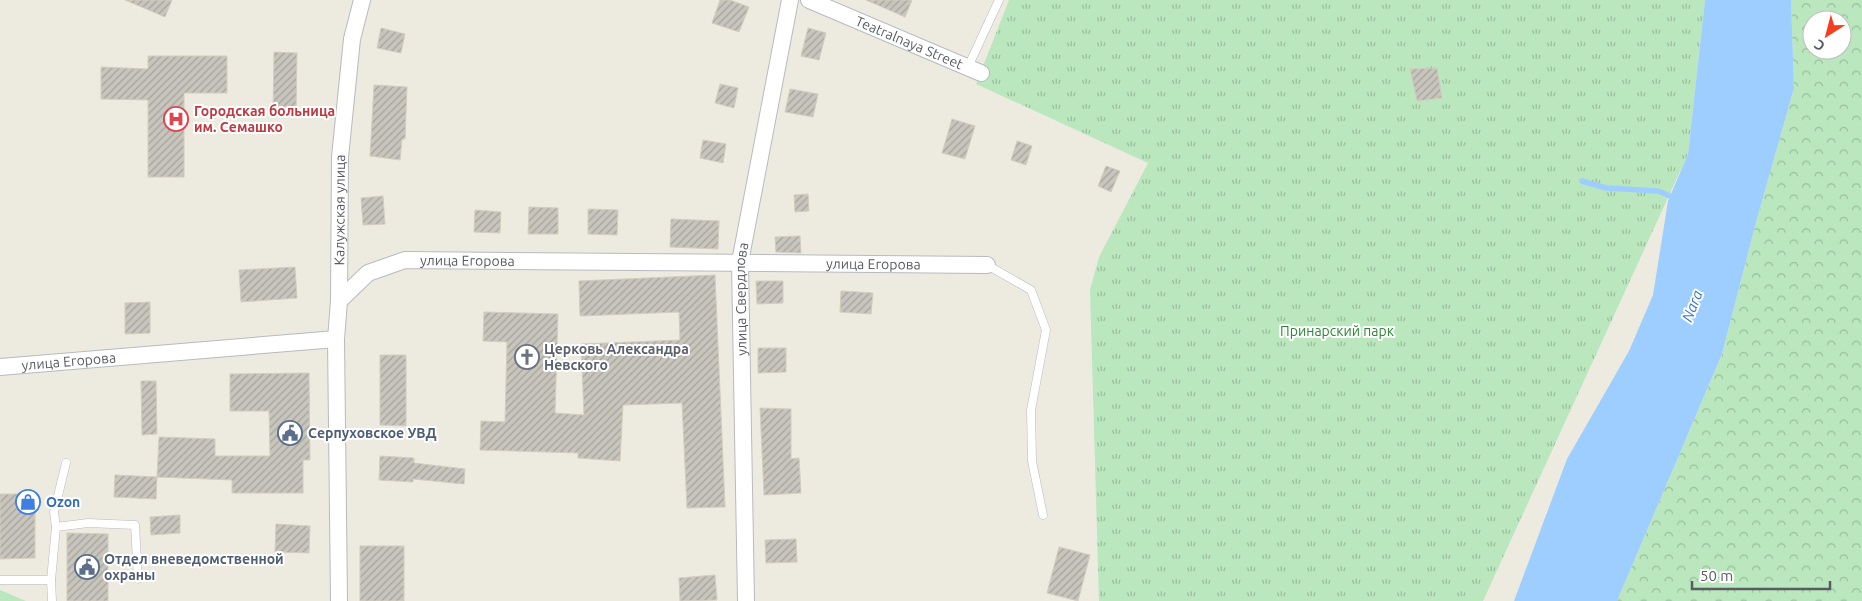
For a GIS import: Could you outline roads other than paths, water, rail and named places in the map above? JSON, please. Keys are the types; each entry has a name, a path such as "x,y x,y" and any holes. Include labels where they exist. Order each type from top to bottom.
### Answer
{"street":[{"name":"Калужская улица","path":"339,301 340,157 352,40 362,0"},
{"name":"улица Свердлова","path":"746,601 740,262 790,0"},
{"name":"Teatralnaya Street","path":"809,0 974,70"},
{"name":"улица Егорова","path":"339,301 368,273 405,260 987,265"},
{"path":"339,301 336,340 339,601"},
{"name":"улица Егорова","path":"0,367 336,340"}],"lane":[{"path":"974,70 999,0"},
{"path":"987,265 1031,290 1046,330 1031,410 1032,461 1043,515"},
{"path":"52,601 50,580 56,527 54,512 66,462"},
{"path":"56,527 88,523 135,525 138,579"},
{"path":"0,580 50,580"}],"water":[{"name":"Nara","path":"1705,0 1791,0 1794,88 1755,226 1722,354 1617,601 1514,601 1567,459 1629,351 1653,295 1668,201 1688,154"}],"waterway":[{"path":"1582,181 1606,188 1658,191 1670,196"}],"place":[{"name":"Городская больница им. Семашко","path":"176,119"},
{"name":"Церковь Александра Невского","path":"527,357"},
{"name":"Серпуховское УВД","path":"290,433"},
{"name":"Ozon","path":"28,502"},
{"name":"Отдел вневедомственной охраны","path":"87,567"}],"park label":[{"name":"Принарский парк","path":"1337,331"}]}
